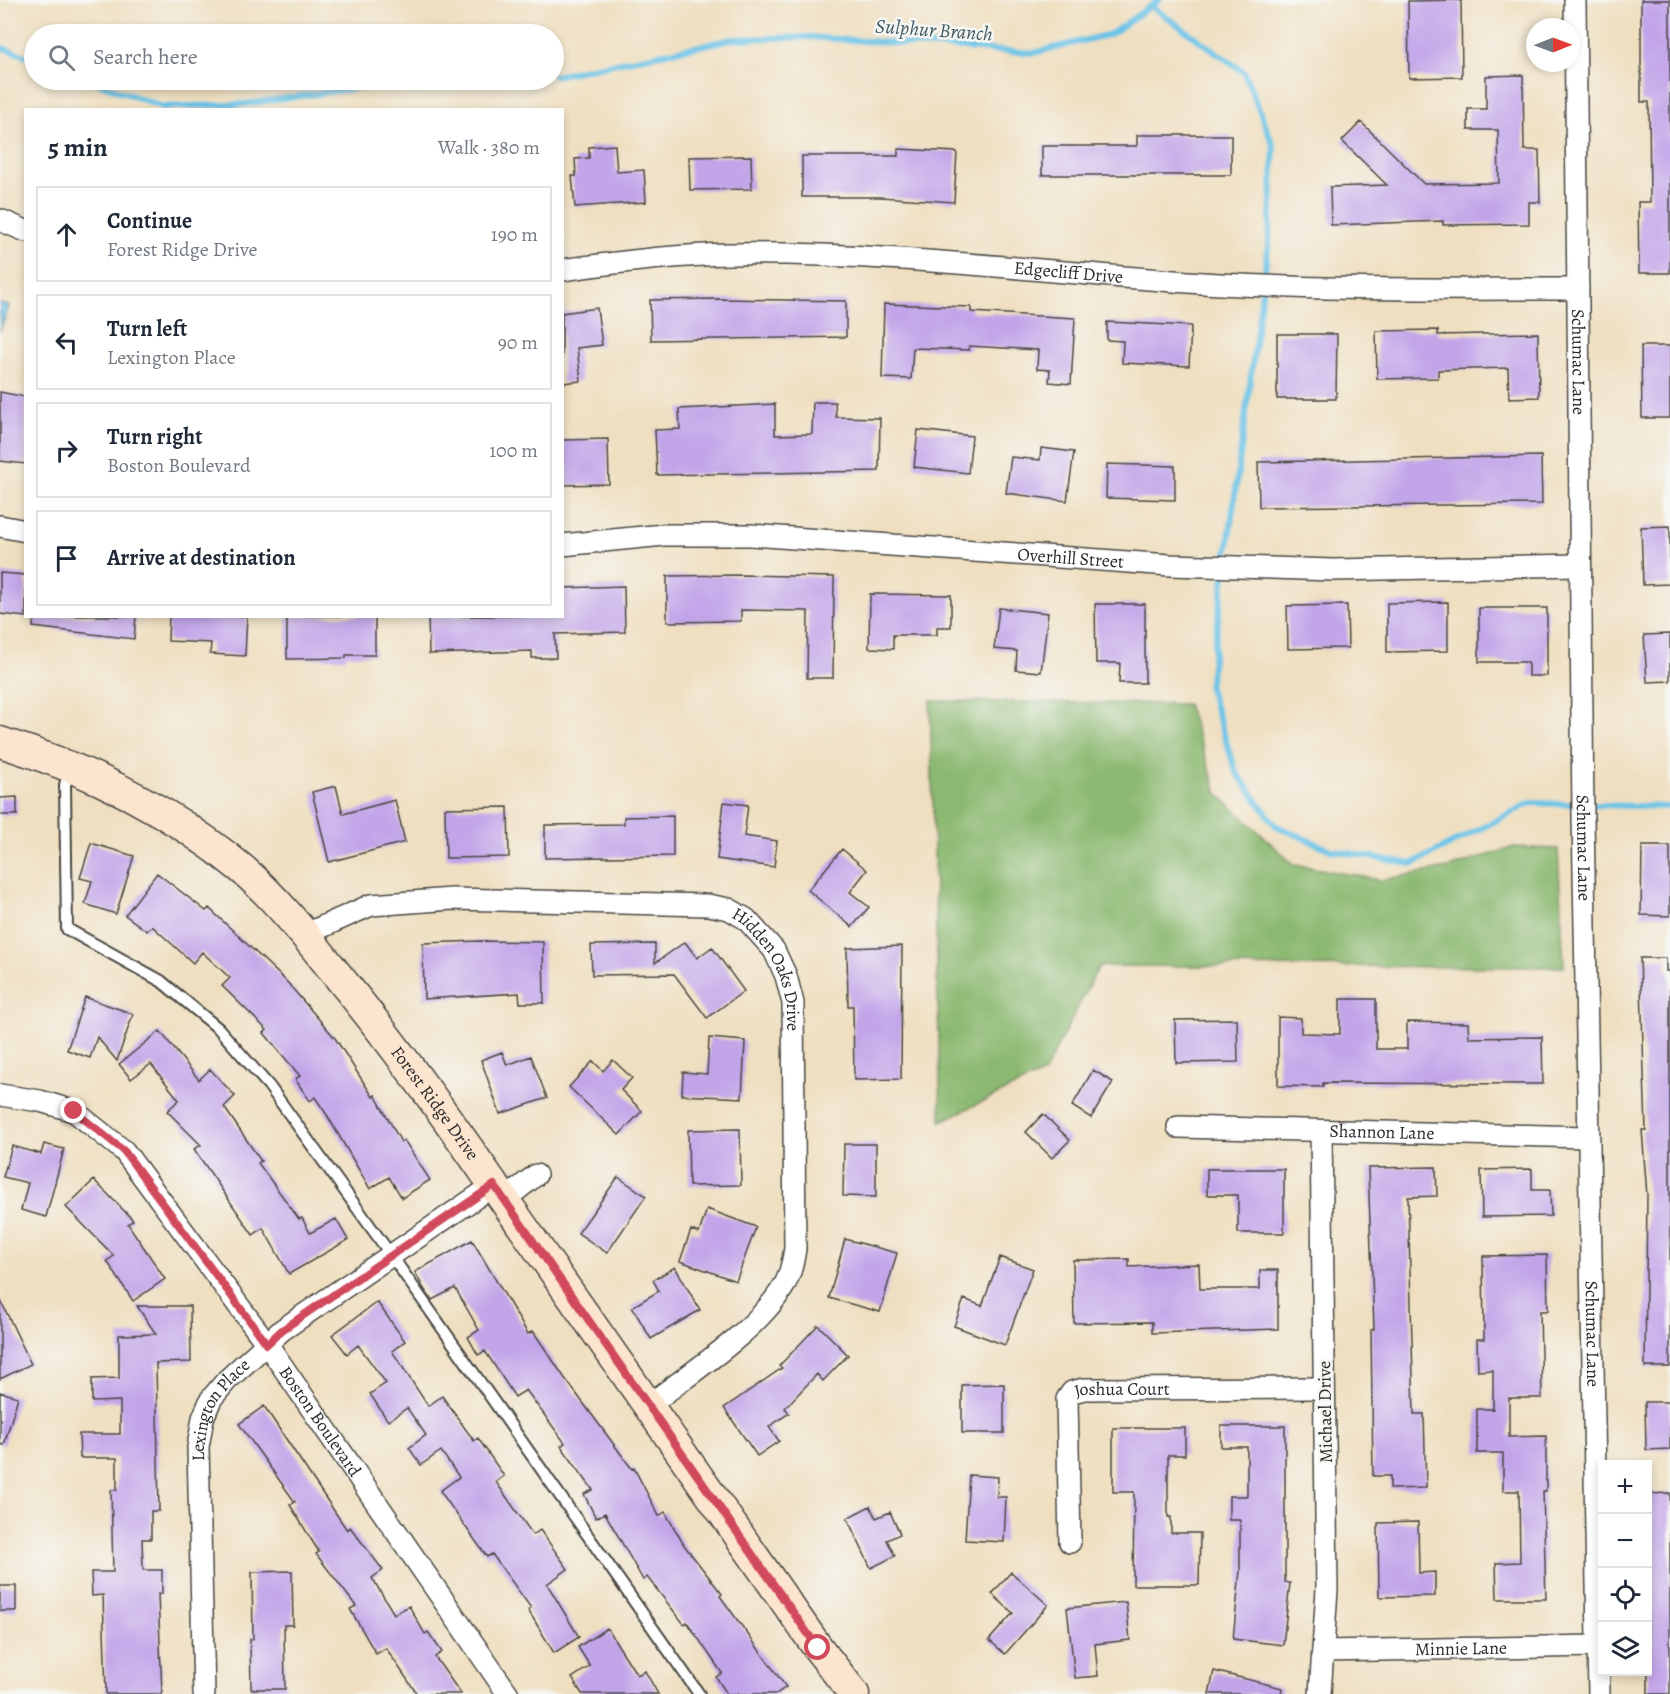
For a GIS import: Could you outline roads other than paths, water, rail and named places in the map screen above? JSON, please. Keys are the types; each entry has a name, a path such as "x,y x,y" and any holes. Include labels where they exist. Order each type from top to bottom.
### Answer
{"main road":[{"name":"Forest Ridge Drive","path":"0,742 70,765 105,781 211,844 245,872 304,935 432,1097 650,1405 818,1648 854,1694"}],"street":[{"name":"Schumac Lane","path":"1575,0 1587,1137 1598,1647"},
{"path":"0,220 24,230"},
{"name":"Edgecliff Drive","path":"564,270 625,261 729,254 905,258 1176,281 1344,289 1578,289"},
{"path":"0,526 24,531"},
{"name":"Overhill Street","path":"564,545 664,535 751,535 1225,567 1333,570 1580,565"},
{"name":"Hidden Oaks Drive","path":"304,935 371,904 452,899 654,902 708,905 729,909 746,919 774,950 786,976 793,1003 795,1249 791,1269 784,1286 757,1320 650,1405"},
{"name":"Boston Boulevard","path":"0,1095 40,1101 74,1111 124,1151 267,1344 508,1694"},
{"name":"Shannon Lane","path":"1178,1127 1587,1137"},
{"name":"Michael Drive","path":"1320,1694 1327,1589 1321,1131"},
{"name":"Lexington Place","path":"204,1694 198,1447 202,1418 211,1399 227,1380 282,1330 391,1256 499,1192 536,1175"},
{"name":"Joshua Court","path":"1070,1542 1067,1399 1072,1392 1084,1389 1324,1388"},
{"name":"Minnie Lane","path":"1323,1651 1598,1647"},
{"name":"Schumac Lane","path":"1599,1676 1599,1694"}],"lane":[{"path":"70,765 64,785 67,929 70,934 108,950 161,981 219,1029 269,1086 699,1694"}],"water":[{"path":"0,303 9,306 0,331"}],"waterway":[{"name":"Sulphur Branch","path":"564,74 733,39 810,37 1033,53 1111,34 1159,0"},
{"path":"1151,6 1244,72 1274,147 1269,240 1209,688 1236,772 1276,826 1331,850 1412,864 1530,803 1670,807"},
{"name":"Sulphur Branch","path":"0,47 24,55"},
{"name":"Sulphur Branch","path":"116,90 163,107 245,104 343,90"}]}
